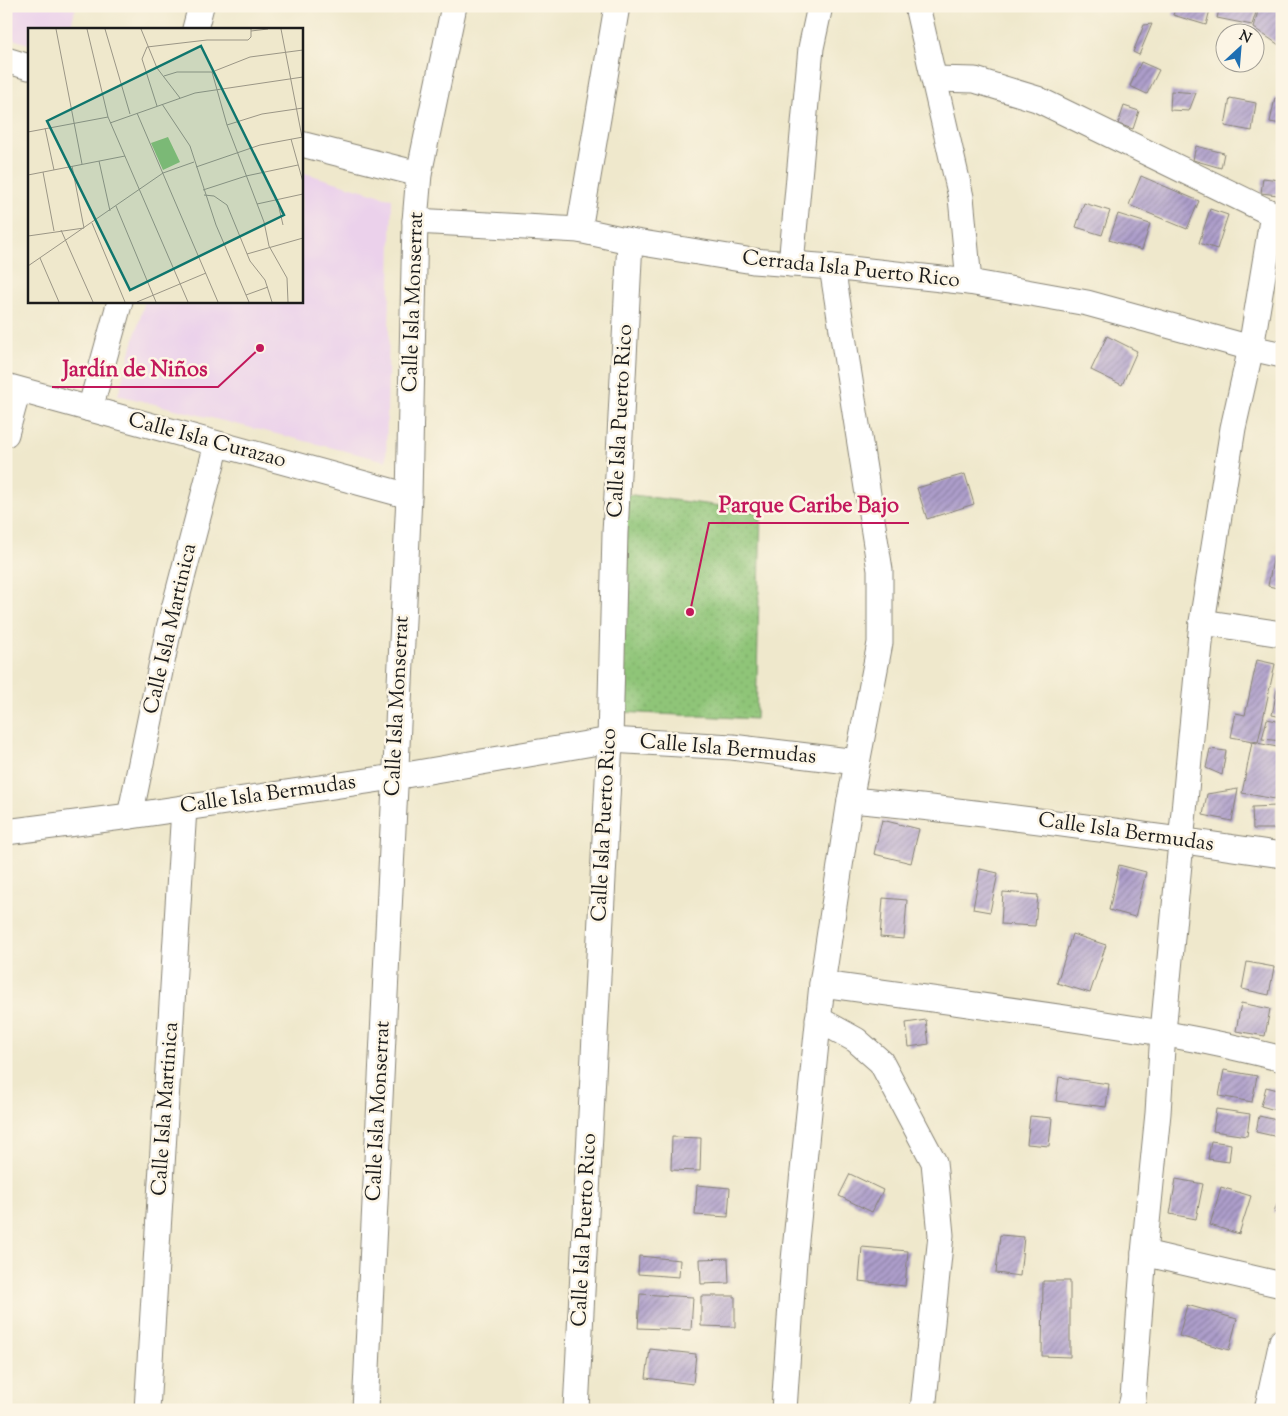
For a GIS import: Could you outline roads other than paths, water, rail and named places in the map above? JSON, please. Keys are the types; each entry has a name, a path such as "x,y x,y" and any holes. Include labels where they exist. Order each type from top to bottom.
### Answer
{"street":[{"path":"195,28 201,6"},
{"name":"Calle Isla Monserrat","path":"365,1410 408,496 415,221 419,174 454,6"},
{"path":"579,230 617,6"},
{"path":"791,264 812,48 820,6"},
{"path":"916,6 961,197 969,282"},
{"path":"6,60 28,67"},
{"path":"934,79 975,80 1037,99 1278,214 1234,428 1202,622 1162,1032 1158,1113 1144,1253 1133,1398 1130,1410"},
{"path":"302,144 419,174"},
{"name":"Cerrada Isla Puerto Rico","path":"415,221 579,230 630,241 753,261 832,267 969,282 1087,303 1282,355"},
{"name":"Calle Isla Puerto Rico","path":"576,1410 610,740 615,533 630,241"},
{"path":"784,1410 794,1260 822,984 850,800 880,643 880,570 832,267"},
{"path":"90,409 120,302"},
{"path":"6,434 12,388"},
{"name":"Calle Isla Curazao","path":"12,388 408,496"},
{"name":"Calle Isla Martinica","path":"130,816 169,628 217,444"},
{"path":"1202,622 1282,634"},
{"name":"Calle Isla Bermudas","path":"6,832 130,816 394,777 610,740 732,747 858,762"},
{"name":"Calle Isla Bermudas","path":"850,800 937,808 1282,855"},
{"name":"Calle Isla Martinica","path":"147,1410 184,808"},
{"path":"822,984 997,1007 1162,1032 1240,1048 1282,1059"},
{"path":"818,1019 856,1040 881,1062 934,1162 941,1235 923,1410"},
{"path":"1144,1253 1282,1286"},
{"path":"1267,1410 1282,1341"}],"place":[{"name":"Jardín de Niños","path":"260,348"},
{"name":"Parque Caribe Bajo","path":"690,612"}]}
